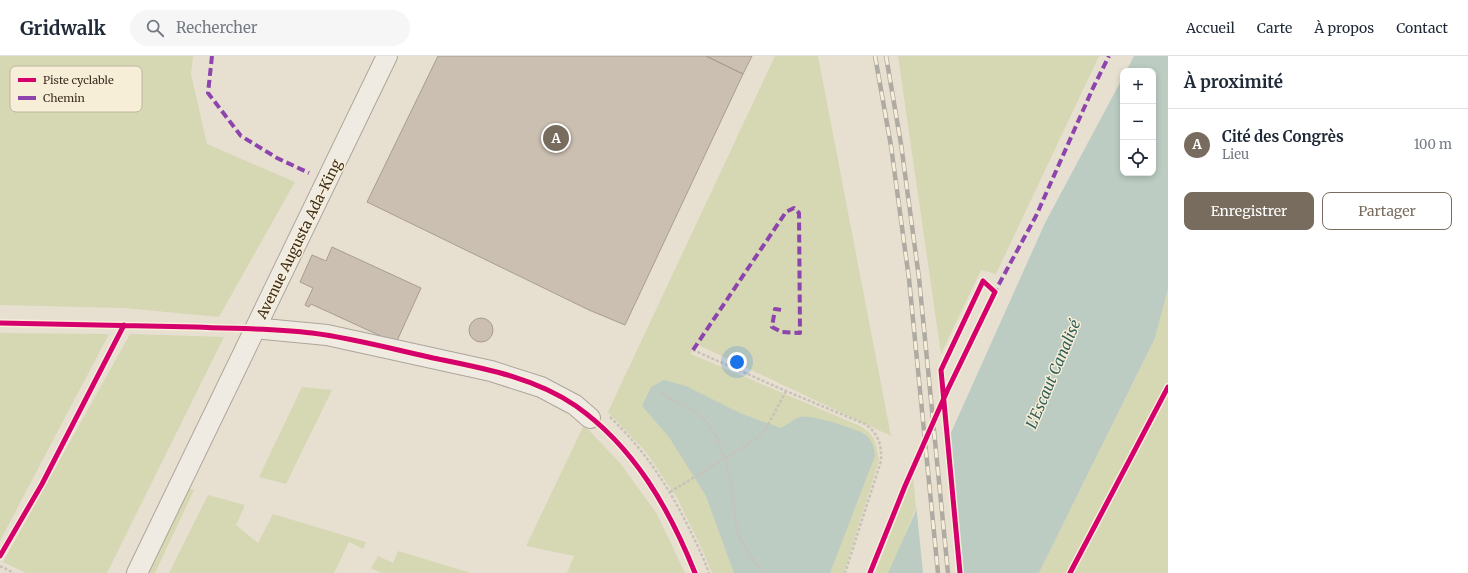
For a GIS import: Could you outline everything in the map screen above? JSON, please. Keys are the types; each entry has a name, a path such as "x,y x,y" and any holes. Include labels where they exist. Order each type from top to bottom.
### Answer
{"street":[{"name":"Avenue Augusta Ada-King","path":"137,573 387,56"},
{"path":"264,329 327,335 491,370 541,387 574,406 597,415"}],"path":[{"path":"693,350 865,424 872,429 880,443 882,453 881,461 845,573"},
{"path":"670,492 762,435 786,391"},
{"path":"661,393 693,410 704,420 714,434 724,459 732,490 739,535 746,550 765,573"},
{"path":"597,415 621,428 658,472 696,543 709,573"},
{"path":"0,566 14,573"}],"green space":[{"path":"0,56 193,56 191,74 207,144 295,182 219,317 124,308 0,305"},
{"path":"775,56 818,56 891,436 694,343 691,354 860,426 872,436 876,445 879,460 844,573 712,573 677,498 646,452 608,412"},
{"path":"898,56 1099,56 996,274 981,270 941,354"},
{"path":"1168,289 1168,573 1039,573 1155,338"},
{"path":"0,333 109,334 0,541"},
{"path":"130,334 224,337 107,573 26,573 3,562"},
{"path":"302,387 332,390 286,484 259,477"},
{"path":"584,425 620,463 657,514 685,573 567,573 574,556 526,546"},
{"path":"913,477 916,508 889,573 875,573"},
{"path":"186,488 194,490 155,573 148,573"},
{"path":"208,495 245,505 236,525 258,543 273,514 366,542 363,549 349,542 334,573 169,573"},
{"path":"398,551 471,573 381,573 371,568 378,556 393,563"}],"water":[{"name":"L'Escaut Canalisé","path":"1134,56 1168,56 1168,289 1155,338 1039,573 888,573 1045,223 1120,83 1120,176 1156,176 1156,68 1128,68"},
{"path":"664,380 686,386 742,414 781,428 797,418 805,417 845,426 862,433 869,438 873,445 875,456 830,573 734,573 706,496 669,437 642,406 651,387"}],"pier":[{"path":"950,429 963,573 923,573 916,503"}],"building":[{"path":"438,56 706,56 743,74 625,325 589,310 367,202"},
{"path":"706,56 752,56 743,74"},
{"path":"332,247 421,288 396,343 311,304 309,307 305,305 313,288 300,282 312,255 326,261"},
{"path":"481,318 486,319 492,325 492,335 486,341 481,342 476,341 470,335 469,330 470,325 476,319"}],"railway":[{"path":"875,56 891,146 909,279 938,573"},
{"path":"886,56 901,144 919,278 948,573"}],"marked path":[{"path":"212,56 208,93 241,136 277,158 309,173"},
{"path":"993,295 1036,216 1093,88 1109,56"},
{"path":"693,350 786,212 794,208 799,213 800,333 782,332 772,327 775,309 782,310"}],"cycle path":[{"path":"870,573 905,486 948,389 995,292 983,281 941,370 960,573"},
{"path":"0,323 196,327 297,331 372,344 489,370 525,381 560,396 576,406 597,422 615,440 648,480 674,525 695,573"},
{"path":"0,556 42,484 124,325"},
{"path":"1070,573 1168,387"}],"place":[{"name":"Cité des Congrès","path":"556,138"}]}
